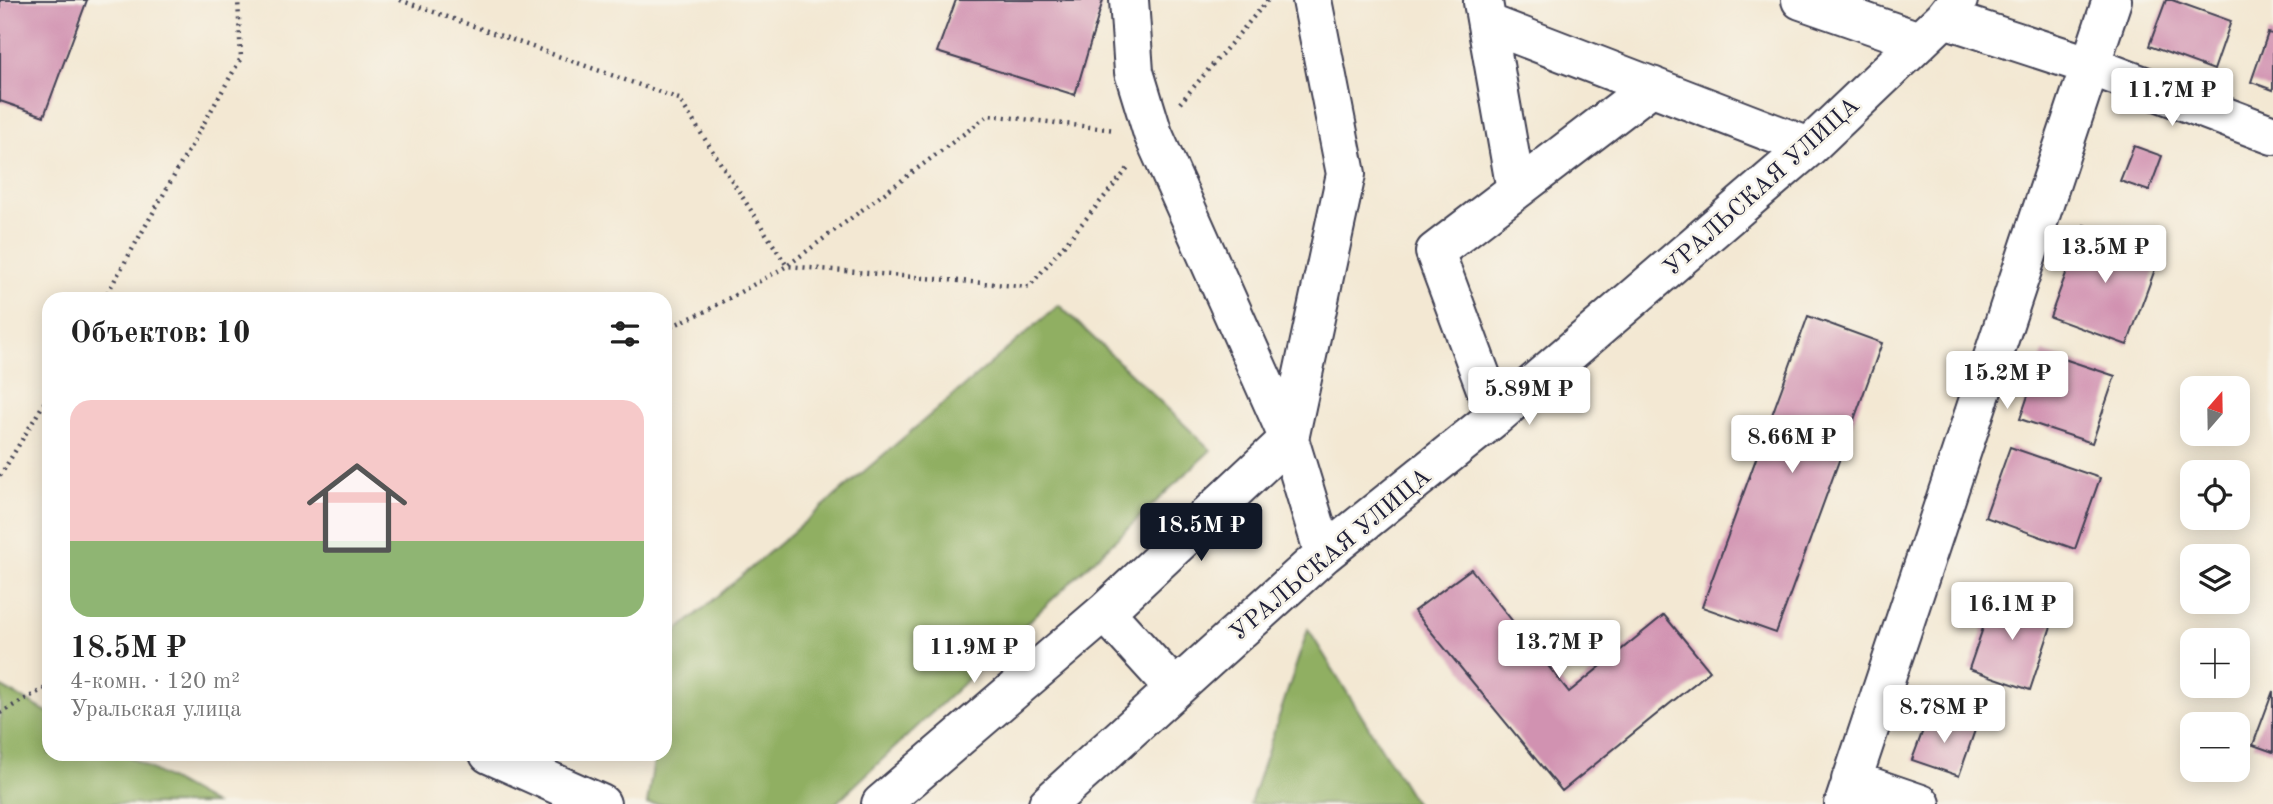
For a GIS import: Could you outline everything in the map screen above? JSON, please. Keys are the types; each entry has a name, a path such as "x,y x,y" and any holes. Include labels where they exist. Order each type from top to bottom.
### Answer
{"street":[{"path":"1129,0 1134,72 1154,135 1289,439 1324,554"},
{"path":"881,804 1105,612 1289,439 1346,174 1312,0"},
{"path":"1801,0 1940,20 2091,66 2273,135"},
{"path":"1922,804 1848,792 2112,0"},
{"path":"1485,12 1652,86 1809,147"},
{"path":"1485,12 1516,190"},
{"name":"УРАЛЬСКАЯ УЛИЦА","path":"1048,804 1324,554 1496,416 1809,147 1940,20"},
{"path":"1496,416 1435,252 1652,86"},
{"path":"1105,612 1175,689"},
{"path":"505,761 601,804"}],"path":[{"path":"108,292 241,58 238,0"},
{"path":"400,0 679,99 787,266"},
{"path":"787,266 1029,287 1269,0"},
{"path":"672,326 706,311 787,266 989,115 1154,135"},
{"path":"0,476 42,407"},
{"path":"0,713 42,690"}],"green space":[{"path":"1059,305 1211,450 835,804 647,804 654,761 672,761 672,660 677,631"},
{"path":"1308,629 1416,804 1250,804"},
{"path":"0,686 42,709 42,761 137,761 214,804 0,804"}],"building":[{"path":"0,0 87,0 44,116 0,101"},
{"path":"956,0 1103,0 1075,95 937,52"},
{"path":"2166,0 2231,21 2214,70 2149,46"},
{"path":"2268,33 2273,34 2273,90 2251,82"},
{"path":"2134,146 2162,156 2149,191 2120,181"},
{"path":"2084,225 2161,253 2127,345 2050,317"},
{"path":"1808,316 1882,343 1776,633 1702,607"},
{"path":"2043,352 2115,376 2092,443 2020,419"},
{"path":"2010,447 2100,478 2075,549 1985,517"},
{"path":"1471,569 1569,692 1664,615 1710,671 1562,791 1414,611"},
{"path":"1995,593 2055,614 2030,690 1969,669"},
{"path":"2273,691 2273,752 2253,745"},
{"path":"1929,714 1975,730 1959,776 1912,760"}]}
